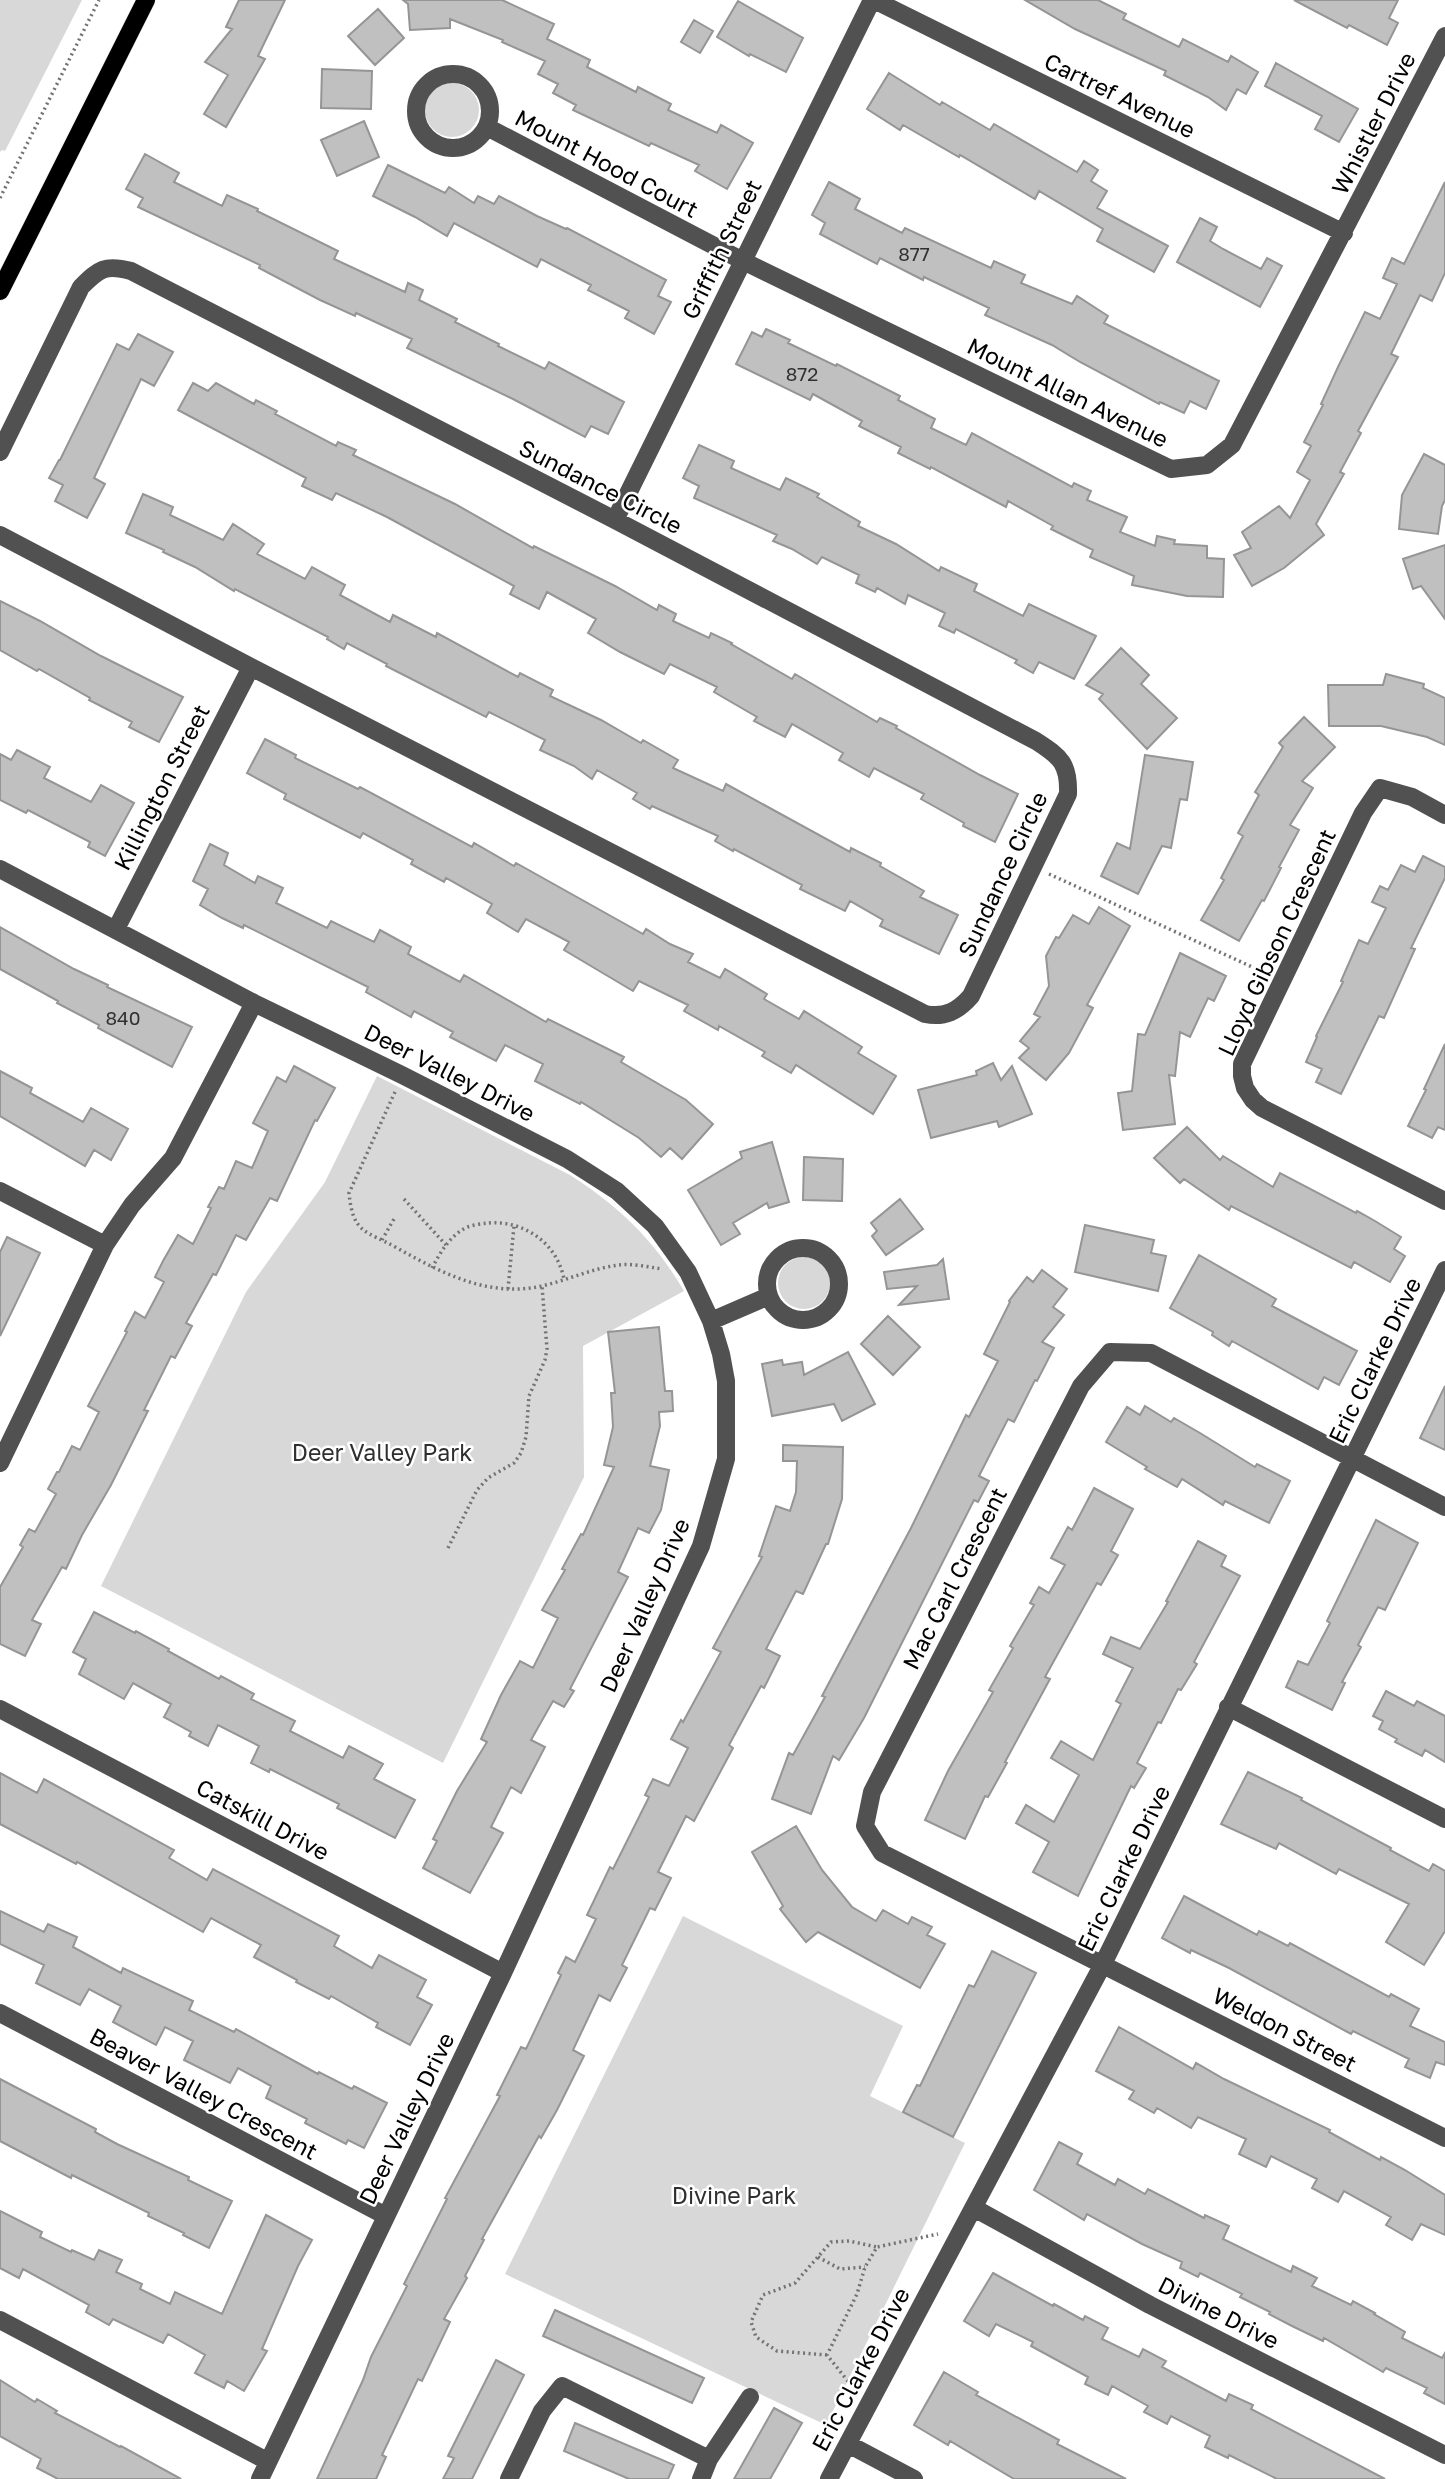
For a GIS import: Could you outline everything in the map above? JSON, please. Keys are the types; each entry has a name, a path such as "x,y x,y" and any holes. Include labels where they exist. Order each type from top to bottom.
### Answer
{"main road":[{"path":"0,291 146,0"}],"street":[{"name":"Cartref Avenue","path":"873,0 1344,233"},
{"name":"Griffith Street","path":"615,520 873,0"},
{"name":"Whistler Drive","path":"1344,233 1445,36"},
{"name":"Mount Hood Court","path":"451,73 476,80 485,90 489,102 487,127 480,137 459,148 436,144 419,128 415,116 415,104 420,92 428,82 439,75 451,73"},
{"name":"Mount Hood Court","path":"487,127 743,261"},
{"name":"Mount Allan Avenue","path":"743,261 1171,469 1207,465 1232,445 1344,233"},
{"name":"Sundance Circle","path":"0,452 82,287 95,274 113,266 131,271 615,520 1052,751 1066,767 1068,794 971,996 962,1007 949,1014 925,1014 0,535"},
{"name":"Killington Street","path":"116,929 251,667"},
{"name":"Lloyd Gibson Crescent","path":"1445,815 1412,797 1380,788 1363,813 1281,988 1245,1056 1242,1076 1253,1100 1262,1108 1445,1201"},
{"name":"Deer Valley Drive","path":"0,869 254,1003 567,1158 617,1191 656,1226 688,1272 711,1321 726,1381 726,1459 701,1546 503,1973 260,2479"},
{"path":"0,1463 105,1245 132,1205 173,1158 254,1003"},
{"path":"0,1191 105,1245"},
{"path":"803,1247 825,1254 838,1273 837,1297 831,1307 810,1320 797,1320 785,1315 775,1307 769,1296 768,1273 781,1255 791,1249 803,1247"},
{"name":"Eric Clarke Drive","path":"830,2479 1104,1964 1445,1270"},
{"path":"711,1321 769,1296"},
{"name":"Mac Carl Crescent","path":"1104,1964 882,1853 865,1826 872,1792 1081,1386 1111,1352 1151,1353 1353,1460"},
{"path":"1353,1460 1445,1507"},
{"path":"1228,1707 1445,1819"},
{"name":"Catskill Drive","path":"0,1709 503,1973"},
{"name":"Weldon Street","path":"1104,1964 1445,2138"},
{"name":"Beaver Valley Crescent","path":"0,2013 386,2216"},
{"name":"Divine Drive","path":"974,2208 1150,2305 1445,2455"},
{"path":"0,2320 267,2461"},
{"path":"509,2479 542,2411 562,2386 709,2459"},
{"path":"701,2479 709,2459 750,2397"},
{"path":"848,2444 914,2479"}],"path":[{"path":"0,198 99,0"},
{"path":"1033,867 1261,971"},
{"path":"402,1075 377,1136 349,1193 351,1211 358,1227 432,1268 488,1288 542,1286 622,1264 688,1272"},
{"path":"404,1199 446,1245"},
{"path":"382,1240 394,1219"},
{"path":"432,1268 446,1245 464,1228 498,1223 533,1232 556,1257 564,1279"},
{"path":"508,1289 514,1226"},
{"path":"448,1548 477,1490 488,1478 514,1463 522,1453 529,1396 547,1349 542,1286"},
{"path":"867,2406 827,2356 777,2351 756,2337 751,2322 763,2295 795,2283 831,2242 849,2241 877,2247 962,2229"},
{"path":"827,2356 857,2294 865,2267 877,2247"},
{"path":"818,2257 839,2269 865,2267"}],"green space":[{"path":"0,0 82,0 5,151 0,152"},
{"path":"452,83 471,91 479,110 471,129 452,137 433,129 425,110 433,91"},
{"name":"Deer Valley Park","path":"377,1076 570,1175 588,1187 620,1212 648,1240 684,1291 583,1346 584,1477 443,1763 101,1586 246,1292 325,1182"},
{"path":"804,1257 823,1264 830,1283 823,1302 804,1309 785,1302 778,1283 785,1264"},
{"name":"Divine Park","path":"683,1916 903,2026 870,2096 965,2143 826,2425 505,2274"}],"building":[{"path":"239,0 285,0 258,56 265,59 226,127 204,114 228,75 205,62 232,29 226,27"},
{"path":"403,0 502,0 554,24 547,39 590,60 587,67 636,92 638,87 671,104 668,110 717,133 721,125 753,143 727,189 695,171 699,165 651,143 649,146 573,110 576,105 553,93 558,84 538,74 545,61 502,42 503,40 450,19 450,28 410,30 408,4"},
{"path":"1025,0 1098,0 1126,14 1123,19 1179,47 1183,39 1228,62 1231,56 1258,72 1246,94 1237,89 1226,110 1208,97 1164,75 1166,71 1075,29"},
{"path":"1294,0 1398,0 1389,18 1398,23 1387,45 1349,25 1347,28"},
{"path":"738,1 803,38 786,72 750,54 749,56 717,37"},
{"path":"378,9 404,38 375,65 348,36"},
{"path":"694,20 713,31 700,53 681,42"},
{"path":"1276,63 1358,109 1339,142 1315,129 1322,116 1265,86"},
{"path":"322,69 372,71 371,109 321,108"},
{"path":"889,73 940,105 942,102 990,130 994,124 1077,172 1084,161 1098,170 1091,181 1107,191 1097,208 1168,246 1154,272 1097,241 1103,229 1039,191 1035,199 960,155 959,157 903,125 900,130 867,109"},
{"path":"364,121 379,157 337,176 321,140"},
{"path":"145,154 179,173 174,182 222,206 227,195 258,209 257,211 338,251 334,259 405,292 408,283 423,290 419,300 457,319 455,322 499,344 498,346 545,369 549,362 624,402 608,434 591,426 585,437 407,348 412,339 320,300 259,268 260,265 138,207 143,198 126,189"},
{"path":"388,165 445,193 449,187 474,203 478,196 494,204 499,196 666,280 658,296 671,302 654,334 625,318 629,311 588,290 591,285 541,259 537,267 454,223 447,236 373,196"},
{"path":"829,182 860,199 855,209 902,233 905,228 991,268 994,261 1025,275 1021,283 1072,304 1077,296 1108,316 1104,323 1219,381 1206,409 1190,401 1184,413 1160,402 1159,404 1052,345 985,315 989,308 880,258 877,264 820,234 825,223 812,215"},
{"path":"1445,182 1445,273 1432,301 1420,295 1391,354 1398,357 1358,431 1361,433 1340,472 1344,474 1316,524 1324,535 1284,568 1252,586 1234,555 1251,548 1242,532 1279,506 1290,518 1310,480 1297,472 1311,446 1304,442 1338,367 1365,312 1380,319 1397,284 1383,278 1392,258 1404,264"},
{"path":"1200,218 1217,227 1210,241 1223,249 1261,269 1267,258 1282,266 1260,307 1177,262"},
{"path":"766,329 790,340 788,343 900,396 898,400 935,419 931,428 966,445 972,433 1072,487 1074,483 1091,491 1087,500 1127,517 1120,532 1155,546 1157,536 1175,540 1174,544 1207,546 1207,558 1224,559 1223,597 1187,596 1132,585 1134,576 1090,557 1093,550 1051,529 1053,526 1008,501 1006,507 931,467 930,469 898,453 901,447 859,426 862,421 813,394 810,400 736,364 752,332 762,337"},
{"path":"138,334 173,352 154,386 141,379 94,478 105,484 87,518 55,501 63,485 49,478 117,344 129,350"},
{"path":"193,383 208,391 216,383 254,404 256,400 277,411 275,414 336,446 338,442 356,450 353,455 455,504 533,548 534,546 615,586 657,610 659,605 676,614 673,621 709,638 711,633 792,679 795,674 877,722 880,718 897,726 896,728 1018,794 995,842 963,826 964,823 921,799 924,794 874,768 869,777 839,760 843,753 792,724 785,737 754,721 757,717 714,692 717,687 670,664 664,674 620,652 588,633 596,619 547,592 539,609 510,594 514,586 387,517 336,493 332,500 302,486 306,478 178,410"},
{"path":"699,445 734,461 731,468 780,490 786,478 819,494 817,497 860,522 858,526 896,544 939,571 941,567 977,584 974,591 1023,616 1029,604 1096,636 1074,679 1039,662 1033,673 1015,663 1017,660 956,629 954,633 939,626 945,613 908,595 905,604 877,588 875,592 856,583 859,575 822,557 817,564 773,541 777,535 694,498 699,486 683,478"},
{"path":"1424,454 1445,465 1445,500 1438,534 1399,529 1402,495"},
{"path":"143,494 173,507 170,515 223,540 233,524 264,544 257,554 305,579 312,567 345,585 340,595 390,622 393,615 436,637 437,633 518,677 520,673 553,690 550,696 641,743 643,740 678,760 673,768 723,791 726,784 850,852 851,848 881,863 880,866 924,891 920,897 958,915 939,954 880,926 883,920 850,901 845,911 800,889 802,885 715,841 718,836 652,806 650,809 633,799 637,793 597,770 592,779 574,766 540,750 545,740 489,712 486,717 347,643 344,649 327,639 328,637 235,589 234,591 195,567 163,552 164,550 126,533"},
{"path":"1445,545 1445,619 1421,586 1413,589 1403,559"},
{"path":"0,601 183,697 159,742 129,727 132,722 0,650"},
{"path":"1121,648 1149,675 1141,684 1177,718 1147,749 1099,699 1103,694 1086,685"},
{"path":"1386,674 1424,684 1423,688 1445,698 1445,745 1427,737 1381,726 1329,726 1328,685 1383,685"},
{"path":"1304,717 1335,747 1302,781 1313,788 1290,825 1299,830 1264,901 1262,900 1239,941 1201,920 1224,880 1221,878 1243,836 1238,833 1259,795 1255,792 1283,747 1279,743"},
{"path":"265,739 296,755 295,758 358,789 360,787 472,847 474,843 514,866 516,863 643,934 646,929 693,954 688,962 720,978 725,969 767,994 764,999 799,1019 804,1011 862,1047 858,1053 896,1076 873,1114 796,1065 791,1073 762,1056 765,1052 719,1026 718,1030 684,1011 688,1005 639,981 633,991 564,950 569,942 526,919 518,932 487,913 492,904 446,878 444,882 411,864 413,860 363,833 360,838 284,799 286,794 247,773"},
{"path":"17,750 50,767 44,778 91,802 101,785 134,803 105,856 88,847 90,842 28,810 26,813 0,800 0,754 11,760"},
{"path":"1145,755 1193,762 1187,800 1180,799 1171,848 1162,846 1138,894 1101,876 1117,843 1130,849"},
{"path":"210,844 228,853 224,865 255,883 258,876 283,888 276,903 327,928 331,921 374,942 380,930 411,947 408,954 460,982 464,975 546,1022 548,1019 624,1057 621,1062 686,1100 713,1124 682,1159 670,1148 661,1157 639,1138 581,1102 580,1104 535,1081 543,1064 505,1045 496,1061 450,1037 453,1032 414,1011 411,1017 366,992 368,987 244,925 243,928 222,918 200,905 208,889 193,881"},
{"path":"1423,856 1445,867 1445,878 1411,948 1415,949 1384,1018 1379,1016 1341,1094 1316,1082 1322,1069 1306,1062 1359,940 1368,944 1386,908 1372,902 1380,886 1388,890 1401,865 1415,872"},
{"path":"1099,907 1130,926 1087,1005 1093,1008 1069,1053 1046,1080 1019,1058 1029,1048 1020,1041 1040,1017 1034,1014 1049,986 1046,956 1073,915 1089,924"},
{"path":"0,927 108,985 107,987 192,1027 172,1067 98,1028 99,1025 0,969"},
{"path":"1180,953 1226,976 1214,1001 1208,998 1190,1037 1180,1032 1175,1076 1169,1075 1175,1124 1123,1130 1118,1093 1132,1091 1138,1034 1145,1035"},
{"path":"1445,1044 1445,1130 1438,1127 1432,1138 1408,1126"},
{"path":"993,1063 1001,1080 1012,1066 1032,1114 999,1127 997,1121 931,1138 918,1090 977,1075 976,1071"},
{"path":"294,1066 335,1088 317,1121 315,1120 277,1201 270,1198 246,1240 236,1235 216,1275 213,1274 186,1323 192,1326 175,1358 171,1356 144,1410 148,1411 111,1485 66,1569 62,1567 32,1620 41,1624 25,1656 0,1644 0,1587 23,1547 20,1545 29,1529 35,1532 56,1494 48,1489 57,1472 72,1446 80,1450 99,1412 88,1406 127,1332 125,1331 135,1312 145,1318 164,1282 155,1277 178,1235 193,1244 211,1208 208,1207 219,1187 224,1189 236,1161 252,1168 268,1131 253,1123 277,1077 286,1082"},
{"path":"0,1071 32,1088 30,1093 83,1122 91,1108 128,1129 111,1160 94,1150 85,1166 0,1116"},
{"path":"1187,1127 1220,1160 1223,1156 1273,1187 1280,1173 1356,1213 1357,1211 1401,1237 1394,1249 1405,1256 1390,1282 1354,1262 1351,1268 1231,1206 1229,1210 1184,1179 1180,1183 1154,1158"},
{"path":"772,1142 789,1202 769,1208 767,1203 733,1223 740,1234 721,1245 688,1190 742,1158 740,1152"},
{"path":"804,1157 843,1159 842,1201 803,1200"},
{"path":"900,1199 923,1229 886,1255 872,1236 877,1231 871,1223"},
{"path":"1085,1225 1154,1240 1151,1253 1166,1256 1158,1291 1075,1272"},
{"path":"7,1237 40,1253 0,1336 0,1252"},
{"path":"1199,1255 1276,1299 1272,1306 1357,1351 1339,1385 1324,1377 1318,1389 1232,1341 1229,1346 1212,1335 1213,1332 1170,1308"},
{"path":"943,1259 949,1299 899,1305 917,1286 887,1289 884,1272 937,1265"},
{"path":"1042,1270 1067,1289 1053,1307 1064,1315 1042,1342 1054,1348 1037,1381 1035,1380 1014,1422 1008,1419 979,1476 989,1481 978,1502 974,1500 864,1718 839,1760 833,1756 811,1814 772,1799 789,1753 793,1755 825,1697 822,1696 911,1528 966,1415 969,1417 998,1361 984,1354 1009,1301 1027,1277 1033,1282"},
{"path":"888,1316 920,1347 893,1375 861,1344"},
{"path":"659,1327 665,1391 672,1391 673,1411 659,1412 660,1426 650,1466 669,1470 661,1510 649,1533 638,1528 618,1572 628,1577 570,1689 574,1691 564,1707 553,1701 531,1740 545,1747 521,1793 511,1787 491,1827 503,1833 470,1893 423,1868 437,1841 433,1839 457,1791 487,1742 481,1739 501,1695 520,1661 533,1668 558,1618 542,1610 565,1570 562,1569 581,1534 583,1535 614,1467 604,1465 613,1427 611,1393 615,1393 608,1332"},
{"path":"848,1352 875,1404 842,1421 834,1404 772,1416 762,1364 782,1360 783,1365 802,1362 804,1375"},
{"path":"1445,1386 1445,1450 1420,1438"},
{"path":"1145,1406 1171,1422 1174,1418 1255,1467 1257,1464 1290,1481 1269,1523 1225,1501 1223,1505 1182,1479 1177,1487 1106,1442 1127,1407 1140,1415"},
{"path":"783,1445 843,1447 842,1499 828,1544 803,1594 796,1591 766,1649 780,1656 729,1745 733,1748 694,1821 686,1816 658,1872 671,1878 655,1910 650,1908 622,1965 627,1968 610,2001 599,1995 573,2050 584,2056 557,2110 541,2138 539,2136 482,2239 484,2240 465,2276 467,2278 444,2319 450,2322 422,2381 418,2379 382,2455 386,2457 376,2479 317,2479 371,2357 407,2286 404,2284 447,2199 445,2198 500,2096 497,2095 521,2047 526,2049 561,1975 558,1973 566,1957 575,1962 596,1919 587,1915 649,1797 645,1795 653,1779 669,1786 688,1748 671,1739 721,1652 713,1648 762,1557 759,1556 776,1506 790,1511 796,1492 797,1461 783,1461"},
{"path":"1094,1488 1133,1509 1111,1551 1118,1555 1101,1585 1097,1583 1045,1677 1050,1679 1005,1762 1007,1763 988,1797 985,1796 965,1839 925,1820 948,1771 993,1692 989,1690 1034,1605 1030,1603 1039,1587 1049,1593 1065,1565 1051,1558 1068,1527 1072,1530"},
{"path":"1376,1520 1418,1543 1385,1610 1378,1607 1358,1645 1361,1647 1342,1682 1345,1683 1332,1710 1286,1687 1298,1661 1308,1665"},
{"path":"1198,1541 1226,1556 1221,1566 1240,1576 1194,1662 1197,1664 1181,1690 1178,1689 1161,1723 1158,1722 1137,1763 1146,1768 1134,1788 1131,1786 1078,1896 1033,1872 1049,1842 1016,1823 1026,1805 1054,1822 1079,1775 1051,1758 1061,1741 1093,1760 1121,1704 1116,1701 1133,1668 1103,1654 1111,1637 1140,1649 1168,1602 1166,1601"},
{"path":"94,1612 135,1633 136,1631 219,1679 221,1676 254,1694 251,1699 295,1721 290,1731 343,1758 349,1746 383,1764 374,1779 415,1800 395,1838 337,1808 339,1804 270,1769 269,1772 251,1763 259,1746 218,1725 208,1746 189,1736 191,1732 164,1717 171,1704 133,1683 124,1699 79,1674 86,1659 73,1652"},
{"path":"1386,1691 1414,1706 1417,1701 1445,1716 1445,1762 1425,1750 1422,1756 1395,1742 1397,1739 1379,1729 1383,1721 1373,1716"},
{"path":"1248,1772 1302,1798 1301,1800 1429,1871 1433,1864 1445,1871 1445,1931 1424,1965 1386,1942 1409,1904 1339,1869 1336,1874 1279,1843 1276,1849 1221,1824"},
{"path":"0,1773 37,1793 44,1779 174,1850 169,1858 207,1880 213,1869 339,1936 334,1946 372,1968 379,1955 426,1980 417,1997 432,2005 410,2045 376,2027 378,2023 331,1996 329,1999 254,1957 261,1945 211,1918 203,1932 77,1862 76,1864 0,1824"},
{"path":"796,1826 822,1870 852,1907 876,1921 883,1910 908,1924 912,1917 932,1927 927,1935 945,1944 920,1988 818,1932 806,1942 780,1909 783,1906 752,1852"},
{"path":"1184,1896 1257,1935 1259,1931 1288,1946 1290,1943 1389,1997 1391,1994 1419,2009 1410,2026 1445,2042 1445,2065 1436,2062 1430,2078 1405,2067 1409,2059 1353,2031 1351,2034 1229,1968 1191,1950 1190,1953 1162,1938"},
{"path":"0,1911 44,1932 48,1924 77,1937 73,1947 121,1973 123,1968 193,2001 189,2010 234,2032 236,2029 318,2074 319,2072 352,2089 354,2086 387,2103 364,2148 348,2140 346,2144 305,2123 307,2119 266,2098 271,2086 238,2068 230,2083 184,2060 193,2041 165,2027 156,2045 113,2022 121,2006 89,1989 80,2005 36,1983 44,1965 0,1944"},
{"path":"992,1951 1036,1973 953,2137 903,2112 917,2085 920,2086 969,1985 974,1987"},
{"path":"1119,2027 1193,2069 1196,2063 1330,2130 1329,2132 1380,2160 1381,2157 1405,2170 1445,2195 1445,2235 1421,2224 1412,2240 1386,2225 1391,2217 1344,2191 1338,2202 1312,2188 1317,2179 1271,2156 1266,2167 1239,2154 1246,2139 1198,2117 1191,2128 1157,2108 1154,2113 1129,2099 1134,2091 1096,2071"},
{"path":"0,2079 96,2129 95,2132 117,2144 189,2177 188,2180 232,2201 209,2248 148,2216 149,2213 72,2175 71,2178 0,2141"},
{"path":"1059,2142 1082,2154 1077,2164 1115,2185 1118,2179 1145,2194 1148,2189 1204,2218 1205,2215 1229,2226 1223,2239 1291,2272 1293,2266 1317,2278 1312,2286 1351,2305 1353,2301 1375,2313 1405,2332 1402,2338 1442,2358 1445,2353 1445,2404 1424,2393 1427,2388 1386,2368 1383,2372 1324,2338 1323,2341 1269,2314 1270,2312 1240,2297 1242,2294 1200,2273 1198,2277 1180,2268 1182,2262 1087,2214 1084,2220 1034,2190"},
{"path":"0,2211 42,2232 40,2237 71,2252 72,2250 94,2260 99,2250 122,2260 116,2272 142,2284 140,2289 170,2304 175,2292 222,2314 266,2215 312,2240 262,2349 267,2351 244,2391 227,2381 224,2388 195,2373 205,2355 168,2334 163,2343 113,2319 109,2325 86,2312 89,2305 23,2269 19,2278 0,2268"},
{"path":"993,2273 1053,2306 1054,2304 1083,2320 1085,2316 1108,2328 1102,2339 1139,2357 1143,2349 1166,2361 1162,2367 1226,2401 1229,2394 1253,2405 1251,2409 1385,2479 1277,2479 1229,2455 1228,2458 1205,2447 1210,2436 1171,2416 1167,2424 1144,2412 1148,2406 1112,2386 1108,2395 1085,2384 1088,2377 1031,2346 1033,2342 996,2324 989,2336 964,2321"},
{"path":"555,2310 704,2378 692,2403 543,2336"},
{"path":"496,2360 524,2375 472,2479 443,2479 454,2458 448,2456"},
{"path":"944,2372 978,2392 976,2395 1059,2440 1057,2444 1126,2479 1014,2479 950,2441 948,2445 914,2425"},
{"path":"0,2380 35,2402 37,2399 57,2411 55,2413 181,2479 58,2479 37,2468 41,2459 0,2436"},
{"path":"774,2408 802,2423 770,2479 734,2479"},
{"path":"575,2423 674,2465 668,2479 629,2479 564,2451"}]}
